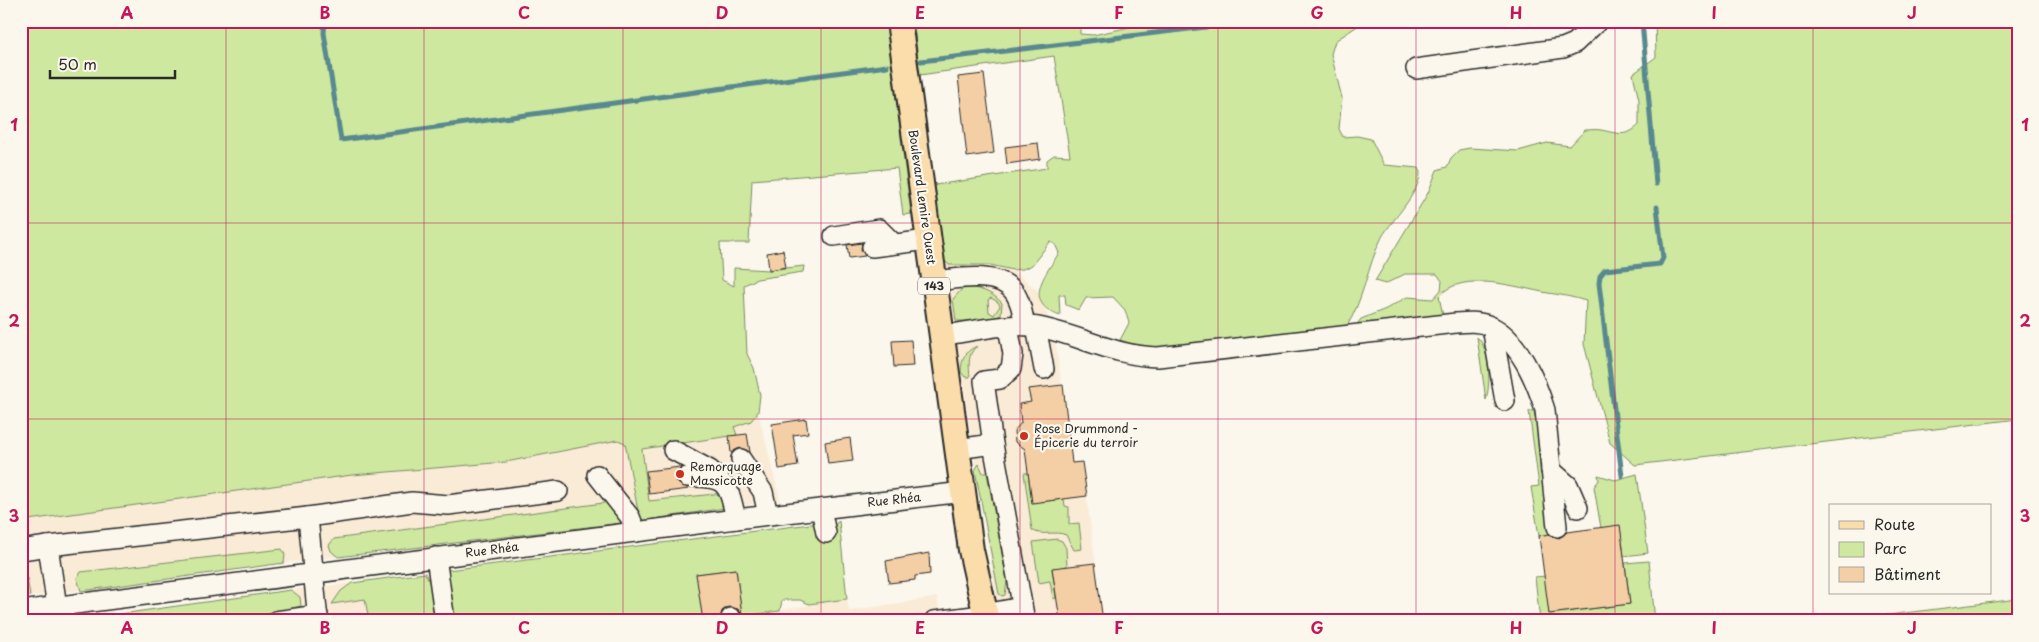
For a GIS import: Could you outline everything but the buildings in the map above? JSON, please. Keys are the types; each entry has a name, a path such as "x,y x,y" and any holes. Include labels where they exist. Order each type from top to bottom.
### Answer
{"main road":[{"name":"Boulevard Lemire Ouest","path":"900,21 980,618"}],"street":[{"path":"1416,69 1564,48 1575,43 1598,21"},
{"path":"834,236 879,229 894,244"},
{"path":"872,247 928,240"},
{"path":"934,281 988,278 1000,281 1010,288 1018,299 1023,326 1044,369"},
{"path":"941,336 1023,326 1109,350 1136,356 1158,357 1456,322 1473,322 1492,327 1516,349 1531,372 1545,410 1557,527"},
{"path":"934,621 1023,614 993,444 984,381 1000,379 1011,369 1013,354 1023,326"},
{"path":"1492,327 1505,401"},
{"path":"957,449 993,444"},
{"path":"673,450 710,470 723,482 729,490 736,519"},
{"path":"741,459 763,492 768,515"},
{"path":"1551,470 1568,485 1578,508"},
{"path":"597,475 630,517 636,532"},
{"path":"687,477 709,477 723,482"},
{"path":"21,550 308,517 412,502 448,504 558,491"},
{"name":"Rue Rhéa","path":"21,611 58,614 436,557 821,508 963,492"},
{"path":"821,508 826,533"},
{"path":"276,621 318,618 308,517"},
{"path":"48,546 58,614"},
{"path":"436,557 445,621"}],"shaded area":[{"path":"944,260 949,265 998,265 1013,270 1038,291 1054,331 1072,463 1082,462 1103,621 1000,621"},
{"path":"758,412 780,500 640,521 284,563 21,598 21,521 352,475 506,462 618,440 629,445 751,421"},
{"path":"736,569 742,616 847,599 849,611 937,597 941,621 703,621 696,574"},
{"path":"362,582 369,621 68,621 291,590"}],"green space":[{"path":"21,21 886,21 911,214 903,215 897,168 752,180 749,243 720,243 722,280 734,286 734,268 769,270 804,266 803,272 757,279 744,285 747,354 754,368 760,395 758,412 751,421 734,427 737,435 642,449 649,501 724,493 725,508 640,521 625,443 618,440 506,462 352,475 21,521"},
{"path":"917,21 1080,21 1080,34 1093,35 1139,25 1141,21 1394,21 1359,25 1335,41 1331,54 1342,98 1339,129 1343,137 1357,136 1371,139 1384,165 1419,168 1420,176 1418,184 1407,203 1382,237 1357,307 1345,329 1163,348 1137,346 1120,340 1129,323 1125,310 1113,297 1086,298 1079,310 1066,305 1065,295 1059,295 1060,316 1048,310 1042,303 1039,296 1043,279 1059,253 1055,244 1050,242 1032,265 1023,269 1013,270 990,265 949,265 944,260 935,185 1047,168 1047,160 1054,155 1070,156 1054,56 920,75 914,26"},
{"path":"1430,21 1549,21 1454,25"},
{"path":"1655,21 2018,21 2018,419 1635,465 1610,443 1584,344 1586,301 1491,282 1462,283 1449,288 1439,296 1443,316 1355,327 1361,319 1386,309 1407,297 1433,299 1441,290 1442,281 1437,274 1405,274 1385,284 1375,281 1428,193 1437,170 1447,167 1451,158 1459,150 1470,148 1518,151 1547,143 1570,146 1585,130 1599,130 1621,134 1630,132 1639,125 1639,100 1633,74 1656,57"},
{"path":"972,288 992,295 1002,303 1001,315 987,321 956,321 953,299 962,289","holes":["991,298 998,302 1000,306 994,315 989,312 988,300"]},
{"path":"1477,337 1485,349 1487,358 1489,385 1486,400"},
{"path":"978,346 970,356 970,377 965,377 961,372 963,359 967,352"},
{"path":"1529,411 1534,411 1538,433 1540,470 1545,486 1550,534 1539,536 1531,487 1539,486"},
{"path":"979,464 983,473 987,473 1007,581 1005,595 1002,596 999,594 975,470"},
{"path":"1024,473 1028,473 1032,503 1064,499 1065,506 1069,507 1069,524 1079,523 1082,549 1074,550 1066,535 1040,533 1032,530"},
{"path":"1637,474 1648,553 1624,556 1620,526 1601,528 1594,487 1599,480 1598,475 1615,480"},
{"path":"611,502 618,506 621,523 338,557 331,551 329,545 334,539"},
{"path":"839,521 847,599 809,604 800,600 782,600 780,611 742,616 736,569 697,574 703,621 450,621 446,590 448,570 811,524 832,527"},
{"path":"1057,539 1062,541 1066,548 1067,566 1052,569 1056,598 1053,599 1050,581 1039,583 1033,542"},
{"path":"282,549 285,555 284,563 81,591 77,578 81,572"},
{"path":"1649,561 1655,621 1540,621 1535,577 1546,576 1549,614 1630,604 1625,563"},
{"path":"425,573 437,599 440,621 369,621 365,599 332,604 341,591 352,583"},
{"path":"27,577 30,596 21,598 21,578"},
{"path":"291,590 300,597 301,606 239,621 90,621 92,618"},
{"path":"2018,599 2018,621 1839,621"}],"waterway":[{"path":"325,21 324,33 341,140 887,66"},
{"path":"921,61 1256,21"},
{"path":"1642,21 1656,184"},
{"path":"1622,476 1599,283 1600,276 1605,270 1660,264 1663,258 1657,207"}],"place":[{"name":"Rose Drummond - Épicerie du terroir","path":"1024,436"},
{"name":"Remorquage Massicotte","path":"680,474"}]}
